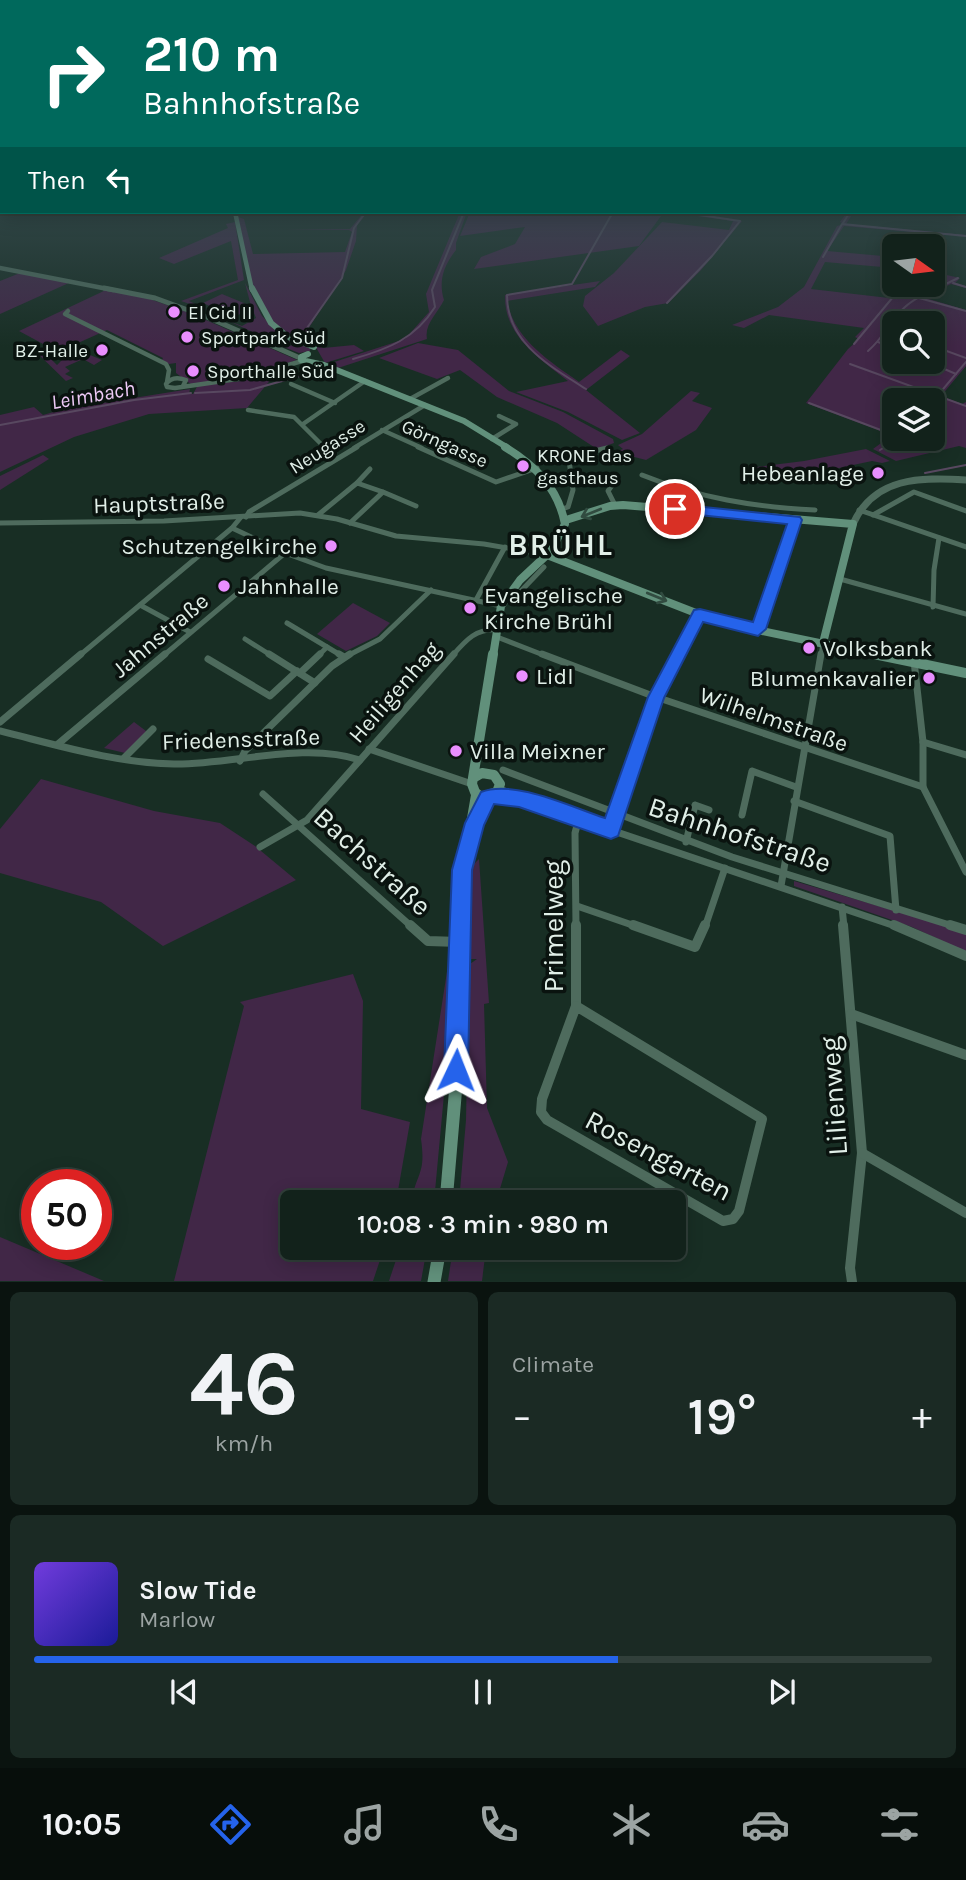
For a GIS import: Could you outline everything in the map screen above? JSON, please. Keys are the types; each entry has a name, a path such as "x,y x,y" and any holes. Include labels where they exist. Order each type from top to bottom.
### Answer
{"main road":[{"path":"238,228 248,283 261,310 286,336 314,347 307,358 457,418 537,468 555,489 566,520 564,529 547,555 509,593 501,606 478,756 484,790"},
{"path":"566,520 615,505 853,524 823,642"},
{"path":"547,555 719,622 966,673"},
{"path":"447,1190 453,1141 462,870 484,790 486,772 478,756"},
{"path":"484,790 497,777 486,772"},
{"path":"434,1282 438,1260"}],"street":[{"path":"0,268 106,286 171,303 307,358"},
{"path":"65,312 166,364 169,370 166,386 171,388 244,378 307,358"},
{"path":"167,382 177,378 184,379 186,383 183,386"},
{"path":"410,399 448,378"},
{"path":"303,424 365,381"},
{"path":"291,384 335,403"},
{"name":"Neugasse","path":"0,722 244,517 425,405"},
{"path":"248,410 293,417 303,424 335,459"},
{"path":"492,439 516,424 499,416"},
{"name":"Görngasse","path":"382,430 496,482 537,468"},
{"path":"562,509 568,507 571,502 573,481 569,460 574,456 607,448"},
{"path":"318,515 370,469"},
{"path":"642,475 680,491 720,502 815,510"},
{"path":"615,505 608,491 617,478"},
{"path":"853,524 859,510 871,497 897,484 929,479 966,481"},
{"path":"357,483 416,506"},
{"path":"350,523 383,492"},
{"path":"873,515 893,501 914,492 966,511"},
{"path":"720,502 721,513"},
{"path":"859,510 966,547"},
{"name":"Hauptstraße","path":"0,523 164,522 292,513 318,515 396,536 505,547 547,555"},
{"path":"758,629 795,520"},
{"path":"232,528 285,553 326,568 501,606"},
{"path":"933,607 934,570 939,538"},
{"path":"476,600 505,547"},
{"name":"Jahnstraße","path":"58,744 285,553"},
{"path":"509,593 520,592 544,567"},
{"path":"840,579 966,614"},
{"path":"240,761 245,751 344,657 380,639 430,590"},
{"path":"139,606 190,632"},
{"path":"611,830 656,697 700,615"},
{"path":"287,623 344,657"},
{"name":"Heiligenhag","path":"260,847 298,825 316,810 466,639 485,629 498,633"},
{"name":"Wilhelmstraße","path":"498,633 656,697 803,749 923,787"},
{"path":"245,639 316,683"},
{"path":"781,886 823,642"},
{"path":"208,660 270,696 327,646"},
{"path":"914,661 923,742 923,787 966,872"},
{"path":"124,758 153,729"},
{"name":"Friedensstraße","path":"0,731 124,758 193,764 316,754 355,757 360,760"},
{"path":"923,742 966,755"},
{"path":"369,749 484,790"},
{"name":"Bahnhofstraße","path":"503,770 686,842 966,930"},
{"path":"742,815 752,771 796,787"},
{"name":"Bahnhofstraße","path":"484,790 579,818 842,907 914,933 966,956"},
{"name":"Bachstraße","path":"263,794 428,941 459,943"},
{"path":"794,801 890,836 896,909"},
{"path":"686,842 695,805 709,810"},
{"name":"Primelweg","path":"541,1112 542,1099 576,1006 575,833 579,818"},
{"path":"577,906 695,947 701,938 725,868"},
{"name":"Lilienweg","path":"842,907 862,1153 849,1268 852,1282"},
{"name":"Rosengarten","path":"541,1112 547,1120 723,1220 733,1219 739,1211 762,1119 576,1006"},
{"path":"850,1014 966,1055"},
{"path":"862,1153 966,1213"}],"shaded area":[{"path":"228,228 236,228 244,280 189,301 210,311 181,301 238,280 231,241 174,264 159,258"},
{"path":"240,228 246,228 253,254 345,252 352,232 349,230 285,230 357,228 356,241 346,270 308,329 313,339 323,348 354,345 364,351 325,363 314,344 288,335 265,312 247,266"},
{"path":"453,228 461,228 456,250 443,274 444,300 429,323 427,339 338,368 328,364 405,339 429,312 426,294"},
{"path":"463,228 519,228 460,236"},
{"path":"525,228 652,228 639,246 474,269 481,257 515,244"},
{"path":"657,228 729,230 736,228 701,270 668,303 645,307 598,326 583,306 585,296 614,273"},
{"path":"836,228 843,228 827,251 882,256 882,267 825,262 811,289 882,298 925,298 966,310 966,366 945,391 945,388 882,388 882,431 806,403 859,339 855,337 864,328 769,315 744,328 732,325 778,307 804,287"},
{"path":"865,228 888,228 966,235 945,235"},
{"path":"20,273 71,282 0,314 0,281"},
{"path":"945,275 960,278 955,283 966,288 951,284 945,287"},
{"path":"600,281 595,287 507,301 511,315 525,338 579,382 621,350 630,356 586,390 640,433 622,440 568,412 516,392 568,381 525,345 510,322 505,295"},
{"path":"245,283 262,316 277,331 266,336 287,347 292,345 288,341 290,340 311,347 310,351 299,353 248,333 263,337 229,321 242,326 256,318 252,308 234,317 203,303 222,294 251,306"},
{"name":"Sportpark Süd","path":"108,289 135,294 190,313 297,360 243,377 192,385 176,373 176,363 169,364 162,360 163,358 107,330 58,352 19,331"},
{"path":"418,343 458,350 509,391 563,412 613,439 614,443 597,449 557,423 497,397 460,370 437,379 379,358"},
{"path":"82,346 87,348 83,352 102,360 94,365 83,359 65,367 70,371 65,374 73,378 66,381 35,351 43,348 56,358 52,360 57,365 62,360 57,356"},
{"path":"278,371 247,408 149,414 74,437 0,472 0,415 34,407 43,415 99,399 103,400 77,407 190,389 189,394 193,394 198,385 243,381"},
{"path":"691,391 700,393 692,401 712,408 696,430 646,460 615,452 623,449 618,445 642,434"},
{"path":"945,398 962,404 966,402 966,448 959,446 945,449"},
{"path":"882,442 882,451 938,451 896,461 873,449"},
{"path":"866,449 890,461 872,461 825,471 748,468 804,461"},
{"path":"43,455 49,459 0,490 0,476"},
{"path":"353,603 390,623 377,636 346,651 317,634"},
{"path":"134,722 146,731 145,735 125,753 104,748"},
{"path":"41,779 154,811 220,823 255,846 296,880 163,946 101,902 0,873 0,829"},
{"path":"479,859 489,1003 484,1004 487,1108 508,1162 500,1190 460,1190 466,1120 469,969 470,964 477,959 469,959 471,867"},
{"path":"794,881 966,932 966,952 912,927 794,886"},
{"path":"448,965 446,1073 435,1190 414,1190 422,1166 421,1139"},
{"path":"353,974 363,1001 361,1109 410,1122 398,1190 280,1190 280,1260 380,1260 373,1281 174,1281 244,1006 240,1002"},
{"path":"0,1237 21,1246 21,1260 54,1260 104,1281 0,1281"},
{"path":"396,1260 425,1260 421,1281 389,1281"},
{"path":"451,1260 485,1260 482,1281 448,1281"}],"waterway":[{"path":"307,328 342,278 354,228"},
{"name":"Leimbach","path":"353,359 400,341 427,318 435,307 432,290 458,228"},
{"path":"586,389 545,362 523,340 514,327 507,295 572,284 604,228"},
{"path":"667,303 735,228"},
{"path":"823,257 840,228"},
{"path":"882,228 966,236"},
{"path":"868,351 906,306 958,278"},
{"path":"953,283 966,287"},
{"path":"854,344 892,298"},
{"path":"919,298 966,311"},
{"path":"878,342 882,344"},
{"path":"945,350 966,358"},
{"path":"956,374 966,362"},
{"path":"850,364 916,388"},
{"name":"Leimbach","path":"195,393 250,390 325,369"},
{"path":"945,369 956,374"},
{"path":"944,388 956,374"},
{"name":"Leimbach","path":"0,425 134,400 191,393"},
{"path":"945,398 966,406"},
{"path":"809,403 882,430"},
{"path":"925,473 966,465"}],"place":[{"name":"El Cid II","path":"174,312"},
{"name":"Sportpark Süd","path":"187,337"},
{"name":"BZ-Halle","path":"102,350"},
{"name":"Sporthalle Süd","path":"193,371"},
{"name":"KRONE das gasthaus","path":"523,466"},
{"name":"Hebeanlage","path":"878,473"},
{"name":"Schutzengelkirche","path":"331,546"},
{"name":"Jahnhalle","path":"224,586"},
{"name":"Evangelische Kirche Brühl","path":"470,608"},
{"name":"Volksbank","path":"809,648"},
{"name":"Lidl","path":"522,676"},
{"name":"Blumenkavalier","path":"929,678"},
{"name":"Villa Meixner","path":"456,751"}],"district":[{"name":"BRÜHL","path":"561,545"}],"route":[{"path":"456,1070 462,870 474,823 478,821 487,798 494,795 519,799 611,830 656,697 700,615 719,622 758,629 795,520 675,509"}]}
